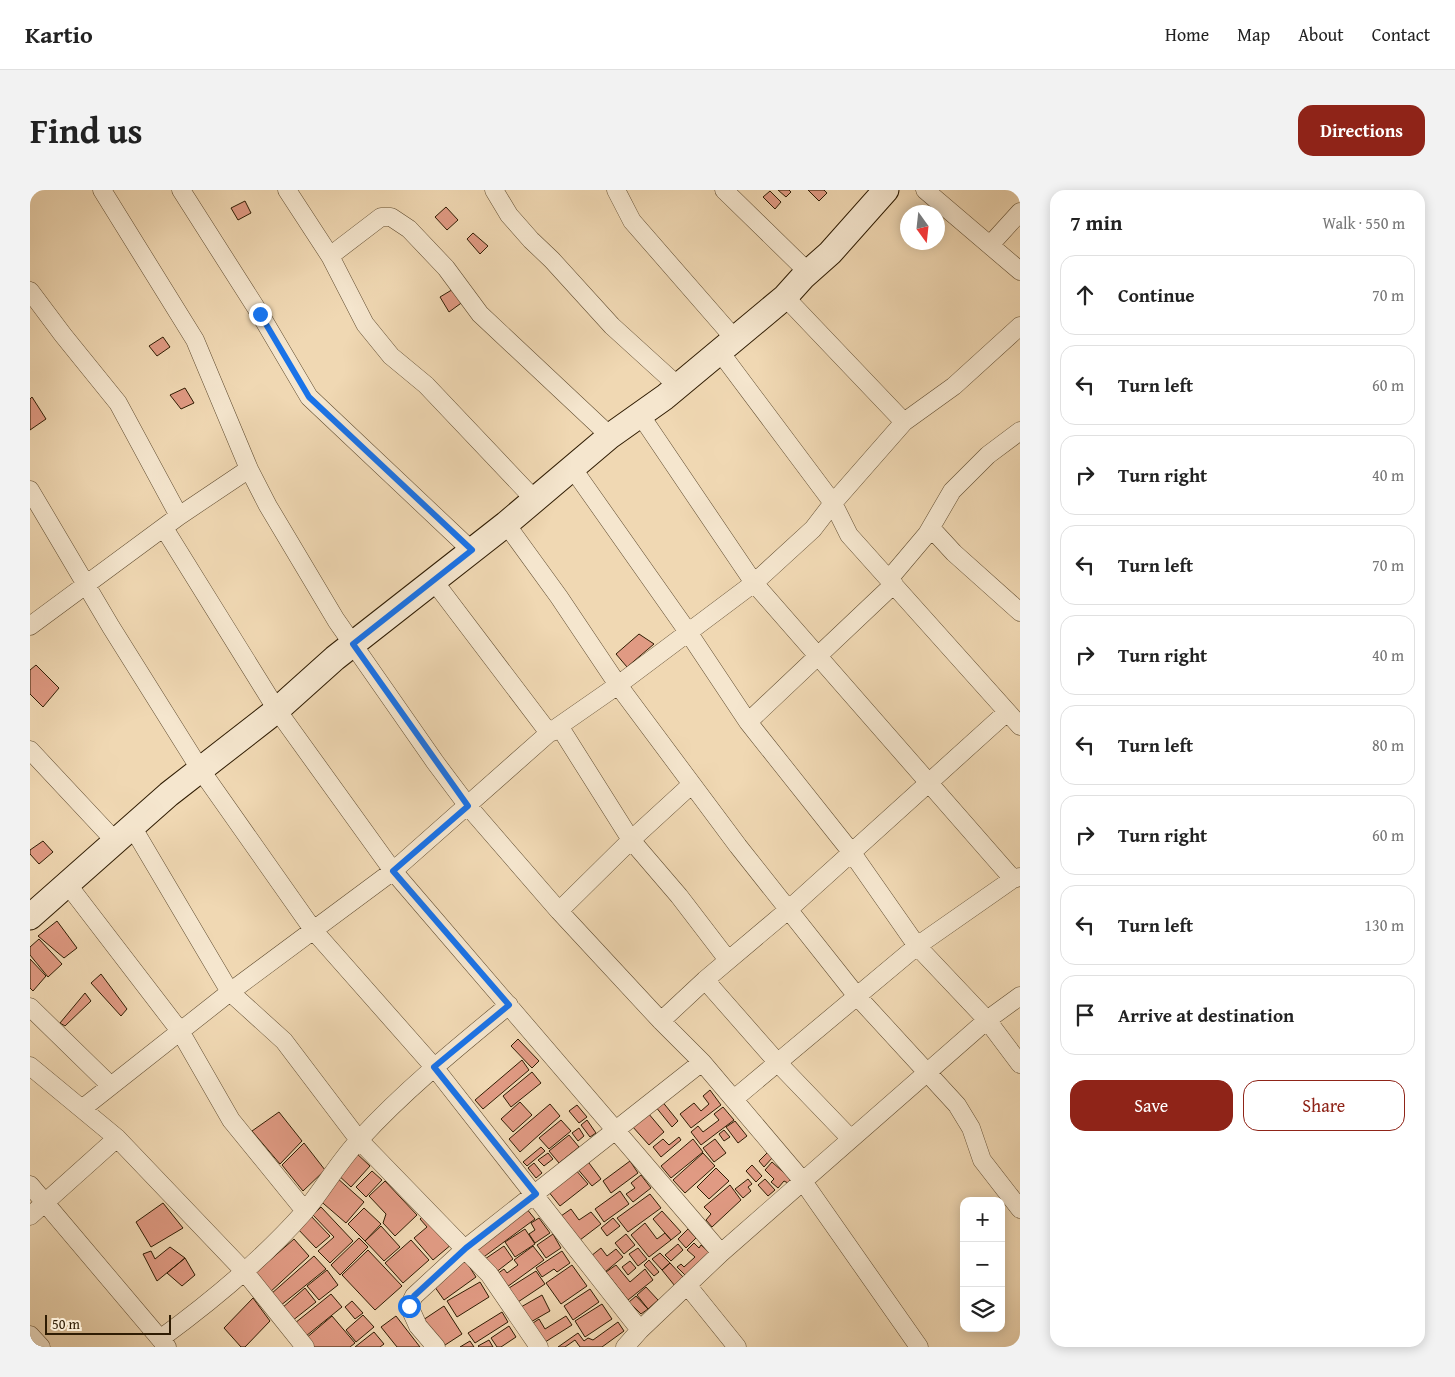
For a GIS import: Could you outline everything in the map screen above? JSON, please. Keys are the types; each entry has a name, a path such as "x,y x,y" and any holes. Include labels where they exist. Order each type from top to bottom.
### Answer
{"street":[{"path":"102,190 195,340 249,470 268,506 336,620 468,806 559,911 661,1022 702,1062 802,1180 919,1347"},
{"path":"181,190 260,314 309,397 472,550"},
{"path":"286,190 330,256 365,324 392,356 426,385 534,499"},
{"path":"494,190 508,215 531,240 552,260 612,326 678,386"},
{"path":"616,190 632,221 727,345 833,503 849,535 892,582 906,601 1020,726"},
{"path":"724,190 808,272"},
{"path":"31,914 68,885 169,794 277,710 353,644 506,524 610,436 641,416 785,298 886,190"},
{"path":"925,190 1020,271"},
{"path":"990,245 1020,212"},
{"path":"330,256 381,217 391,217 409,230 446,268 480,314 610,436"},
{"path":"30,291 63,336 118,403 179,516"},
{"path":"785,298 904,422"},
{"path":"83,1108 230,992 314,932 393,871 549,733 618,685 754,583 813,529 833,503 904,422 954,386 1020,326"},
{"path":"641,416 754,583 1016,878 917,946 856,995 734,1099"},
{"path":"748,722 820,656 892,582 930,528 952,491 964,477 1020,431"},
{"path":"573,468 688,632 748,722 852,853 917,946 987,1020 1020,1064"},
{"path":"30,626 88,586 179,516 249,470"},
{"path":"30,490 111,627 200,770 314,932 434,1067 536,1194 640,1330"},
{"path":"506,524 559,597 618,685 691,785 788,910 856,995 927,1070 957,1105 971,1128 982,1160 1020,1209"},
{"path":"164,528 277,710 393,871 721,1253"},
{"path":"930,528 960,559 1020,612"},
{"path":"433,580 549,733"},
{"path":"661,1022 705,980 788,910 1007,712"},
{"path":"549,733 561,728 631,840 679,896 728,960"},
{"path":"30,750 125,835 230,992 284,1041 359,1140 466,1248 505,1294 539,1347"},
{"path":"559,911 631,840 691,785"},
{"path":"68,885 180,1031 231,1120 305,1211"},
{"path":"705,980 778,1063 850,1138"},
{"path":"625,1347 687,1285 802,1180 927,1070 987,1020 1020,996"},
{"path":"30,1185 164,1344 217,1297 305,1211 359,1140 434,1067 509,1005"},
{"path":"30,1007 111,1086"},
{"path":"436,1347 418,1326 409,1306 414,1296 466,1248 702,1062"},
{"path":"30,1066 118,1138 244,1271 305,1347"},
{"path":"30,1216 118,1138"},
{"path":"687,1285 737,1347"},
{"path":"30,1335 41,1347"}],"building":[{"path":"778,190 789,190 791,192 786,197"},
{"path":"808,190 824,190 827,193 819,201"},
{"path":"770,191 781,202 775,209 763,197"},
{"path":"245,201 251,213 238,220 231,208"},
{"path":"446,207 458,220 447,230 435,217"},
{"path":"473,233 488,246 480,254 467,239"},
{"path":"455,288 464,301 449,312 440,297"},
{"path":"163,337 170,347 157,356 149,346"},
{"path":"185,388 194,403 181,409 170,395"},
{"path":"32,397 46,419 30,430 30,399"},
{"path":"639,634 654,644 627,667 616,654"},
{"path":"36,665 59,688 43,707 30,694 30,670"},
{"path":"43,841 53,852 39,864 30,854 30,850"},
{"path":"57,921 77,948 64,958 38,936"},
{"path":"39,939 62,964 48,977 30,955 30,947"},
{"path":"30,959 46,976 33,991 30,988"},
{"path":"101,974 127,1009 121,1016 91,983"},
{"path":"85,993 91,1001 65,1026 60,1023"},
{"path":"518,1039 539,1061 532,1068 511,1046"},
{"path":"522,1060 529,1070 483,1109 475,1100"},
{"path":"532,1072 541,1083 511,1107 503,1096"},
{"path":"710,1090 721,1105 691,1128 680,1114 694,1103 701,1111 709,1104 703,1096"},
{"path":"661,1100 678,1121 672,1127 655,1106"},
{"path":"520,1102 532,1115 513,1132 501,1119"},
{"path":"550,1104 560,1116 520,1152 509,1139"},
{"path":"577,1105 587,1117 579,1123 569,1111"},
{"path":"723,1107 734,1120 701,1145 691,1132 698,1126 703,1132 719,1120 714,1114"},
{"path":"279,1112 302,1141 280,1164 252,1131"},
{"path":"648,1113 664,1132 649,1145 632,1126"},
{"path":"561,1120 571,1131 549,1149 539,1138"},
{"path":"587,1120 596,1133 590,1137 581,1125"},
{"path":"735,1121 747,1136 738,1143 726,1127"},
{"path":"579,1128 584,1136 578,1141 572,1133"},
{"path":"724,1130 730,1137 724,1141 719,1134"},
{"path":"569,1135 579,1147 559,1163 549,1151"},
{"path":"679,1137 681,1140 661,1157 653,1147 663,1139 669,1145"},
{"path":"693,1139 703,1152 671,1178 661,1166"},
{"path":"715,1139 726,1153 714,1162 703,1148"},
{"path":"304,1143 325,1170 303,1191 282,1165"},
{"path":"541,1147 545,1151 527,1166 523,1162"},
{"path":"355,1152 370,1166 351,1187 336,1173"},
{"path":"768,1152 773,1157 764,1167 759,1161"},
{"path":"548,1153 553,1159 544,1166 538,1160"},
{"path":"703,1153 715,1166 685,1193 673,1180"},
{"path":"586,1159 601,1179 592,1186 576,1167"},
{"path":"630,1161 638,1173 611,1193 603,1181"},
{"path":"772,1162 791,1179 788,1183 784,1181 778,1188 771,1182 774,1179 765,1170"},
{"path":"534,1163 542,1173 536,1178 528,1168"},
{"path":"752,1165 762,1176 756,1182 746,1171"},
{"path":"716,1168 729,1181 709,1199 697,1187"},
{"path":"575,1169 588,1184 560,1206 548,1191"},
{"path":"372,1171 382,1180 366,1197 356,1187"},
{"path":"641,1175 651,1188 633,1202 626,1194 635,1188 631,1183"},
{"path":"336,1177 364,1202 346,1223 317,1198"},
{"path":"748,1179 752,1184 748,1187 751,1191 743,1198 735,1189"},
{"path":"765,1179 775,1190 768,1196 758,1185"},
{"path":"385,1181 417,1215 395,1236 383,1223 386,1214 369,1196"},
{"path":"730,1185 741,1200 712,1227 706,1220 711,1214 704,1207"},
{"path":"620,1191 629,1204 604,1222 595,1209"},
{"path":"650,1194 661,1208 628,1232 617,1218"},
{"path":"163,1203 183,1228 151,1247 136,1222"},
{"path":"321,1207 353,1241 330,1263 318,1251 334,1237 313,1215"},
{"path":"364,1208 381,1224 365,1241 348,1224"},
{"path":"526,1208 535,1219 481,1259 473,1248"},
{"path":"571,1209 579,1220 591,1212 601,1224 580,1240 561,1216"},
{"path":"662,1211 681,1232 671,1240 653,1219"},
{"path":"426,1213 452,1244 433,1260 414,1238 427,1227 420,1219"},
{"path":"309,1214 330,1236 316,1248 296,1227"},
{"path":"539,1218 550,1233 535,1243 529,1234 535,1230 531,1223"},
{"path":"613,1218 620,1226 607,1236 601,1228"},
{"path":"645,1223 657,1239 665,1233 671,1240 649,1257 631,1235"},
{"path":"381,1226 400,1247 384,1261 365,1241"},
{"path":"525,1229 535,1244 515,1257 505,1242"},
{"path":"688,1229 696,1238 686,1248 678,1239"},
{"path":"553,1234 561,1248 546,1258 537,1245"},
{"path":"626,1234 635,1245 624,1254 615,1243"},
{"path":"359,1238 368,1247 340,1275 331,1265"},
{"path":"294,1239 309,1256 268,1294 252,1276"},
{"path":"411,1240 429,1260 403,1283 385,1263"},
{"path":"694,1243 699,1248 701,1245 710,1253 686,1276 677,1267 681,1264 684,1267 695,1257 687,1250"},
{"path":"678,1244 683,1250 671,1261 665,1255"},
{"path":"504,1246 513,1259 495,1273 485,1259"},
{"path":"533,1246 544,1260 507,1287 497,1274 504,1269 507,1273 518,1265 514,1260"},
{"path":"170,1247 185,1258 157,1281 143,1254 151,1251 155,1259"},
{"path":"601,1248 607,1256 616,1249 623,1257 605,1272 591,1256"},
{"path":"638,1248 647,1259 638,1266 629,1254"},
{"path":"368,1250 402,1286 375,1310 342,1275"},
{"path":"562,1251 570,1263 557,1272 554,1269 542,1277 536,1268"},
{"path":"660,1253 670,1263 662,1270 652,1259"},
{"path":"314,1256 326,1269 280,1306 271,1294"},
{"path":"185,1258 195,1275 182,1286 167,1273"},
{"path":"465,1260 476,1277 444,1300 432,1283"},
{"path":"649,1260 659,1272 654,1276 644,1265"},
{"path":"630,1261 636,1268 628,1275 622,1267"},
{"path":"670,1263 684,1278 675,1286 662,1270"},
{"path":"572,1265 587,1286 561,1304 546,1283"},
{"path":"616,1265 630,1282 645,1269 653,1280 628,1300 606,1272"},
{"path":"327,1270 338,1285 319,1300 307,1286"},
{"path":"536,1271 545,1284 518,1302 509,1288"},
{"path":"480,1282 489,1297 457,1317 447,1301"},
{"path":"646,1287 658,1300 648,1309 637,1295"},
{"path":"305,1288 316,1302 292,1321 282,1308"},
{"path":"590,1289 599,1302 573,1320 564,1306"},
{"path":"331,1294 342,1307 306,1336 295,1323"},
{"path":"542,1295 550,1311 529,1323 521,1307"},
{"path":"636,1296 648,1309 641,1314 629,1302"},
{"path":"253,1298 270,1321 245,1347 241,1347 224,1328"},
{"path":"352,1301 363,1313 355,1319 345,1307"},
{"path":"602,1304 612,1319 585,1337 575,1321"},
{"path":"444,1306 462,1334 442,1347 423,1320"},
{"path":"502,1312 508,1322 475,1343 468,1333"},
{"path":"363,1315 374,1327 356,1342 346,1330"},
{"path":"332,1316 355,1343 350,1347 312,1347 305,1339"},
{"path":"396,1316 420,1347 397,1347 381,1327"},
{"path":"566,1316 572,1325 542,1344 530,1325 539,1319 545,1329"},
{"path":"618,1322 624,1331 602,1347 580,1347 575,1340 565,1347 558,1347 578,1333 584,1341 588,1338 593,1340"},
{"path":"509,1326 516,1337 501,1347 497,1347 491,1338"},
{"path":"374,1332 384,1344 380,1347 355,1347"},
{"path":"489,1340 493,1347 478,1346"},
{"path":"470,1341 474,1347 460,1347"}],"route":[{"path":"260,314 309,397 472,550 353,644 468,806 393,871 509,1005 434,1067 536,1194 466,1248 414,1296 409,1306"}]}
